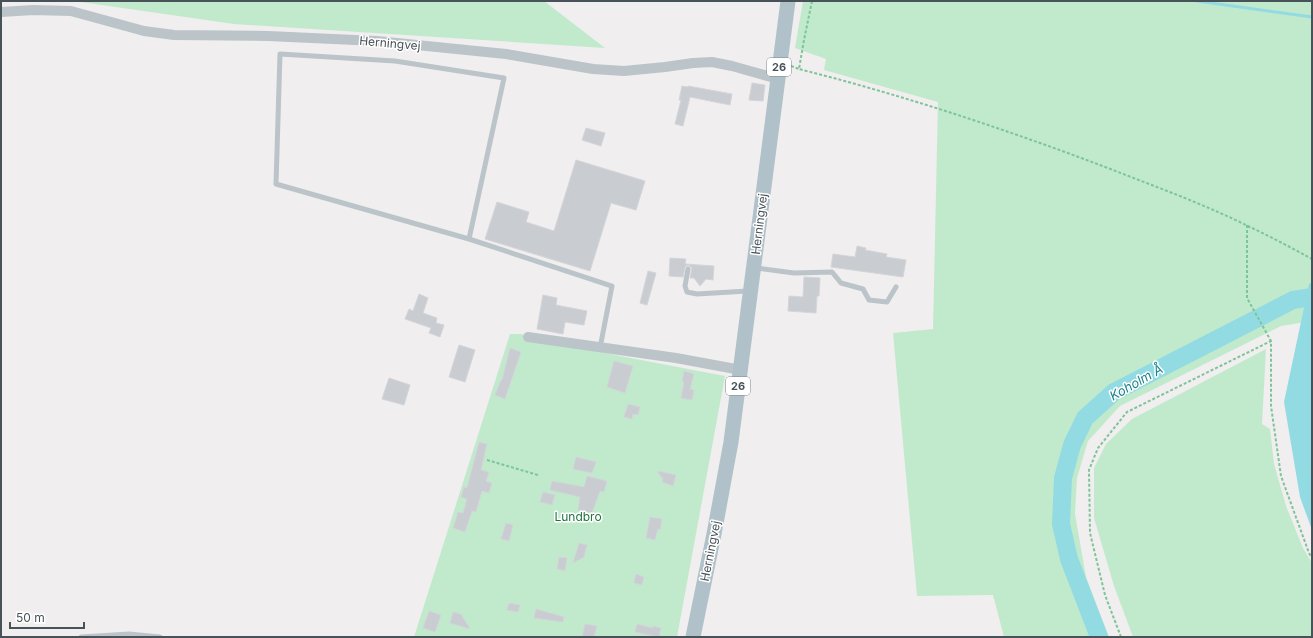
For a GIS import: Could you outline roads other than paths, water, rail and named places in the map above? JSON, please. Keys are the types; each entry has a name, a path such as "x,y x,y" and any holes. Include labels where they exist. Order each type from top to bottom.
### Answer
{"main road":[{"name":"Herningvej","path":"693,637 731,442 788,1"}],"street":[{"name":"Herningvej","path":"1,12 33,10 71,11 144,31 174,35 268,36 377,41 506,54 593,69 624,71 712,62 778,79"},
{"path":"528,337 676,358 741,370"}],"lane":[{"path":"469,239 504,78 395,61 280,54 276,184 469,239 612,286 600,348"},
{"path":"754,268 794,273 832,272 841,283 863,288 869,300 887,302 896,286"},
{"path":"688,269 685,286 687,292 704,294 751,291"},
{"path":"81,637 129,634 160,637"}],"water":[{"path":"1312,282 1312,530 1300,497 1284,402 1309,284"}],"waterway":[{"path":"1197,1 1312,17"},
{"name":"Koholm Å","path":"1099,637 1069,559 1061,524 1063,478 1072,445 1085,418 1114,392 1293,300 1312,297"}],"park label":[{"name":"Lundbro","path":"578,516"}]}
